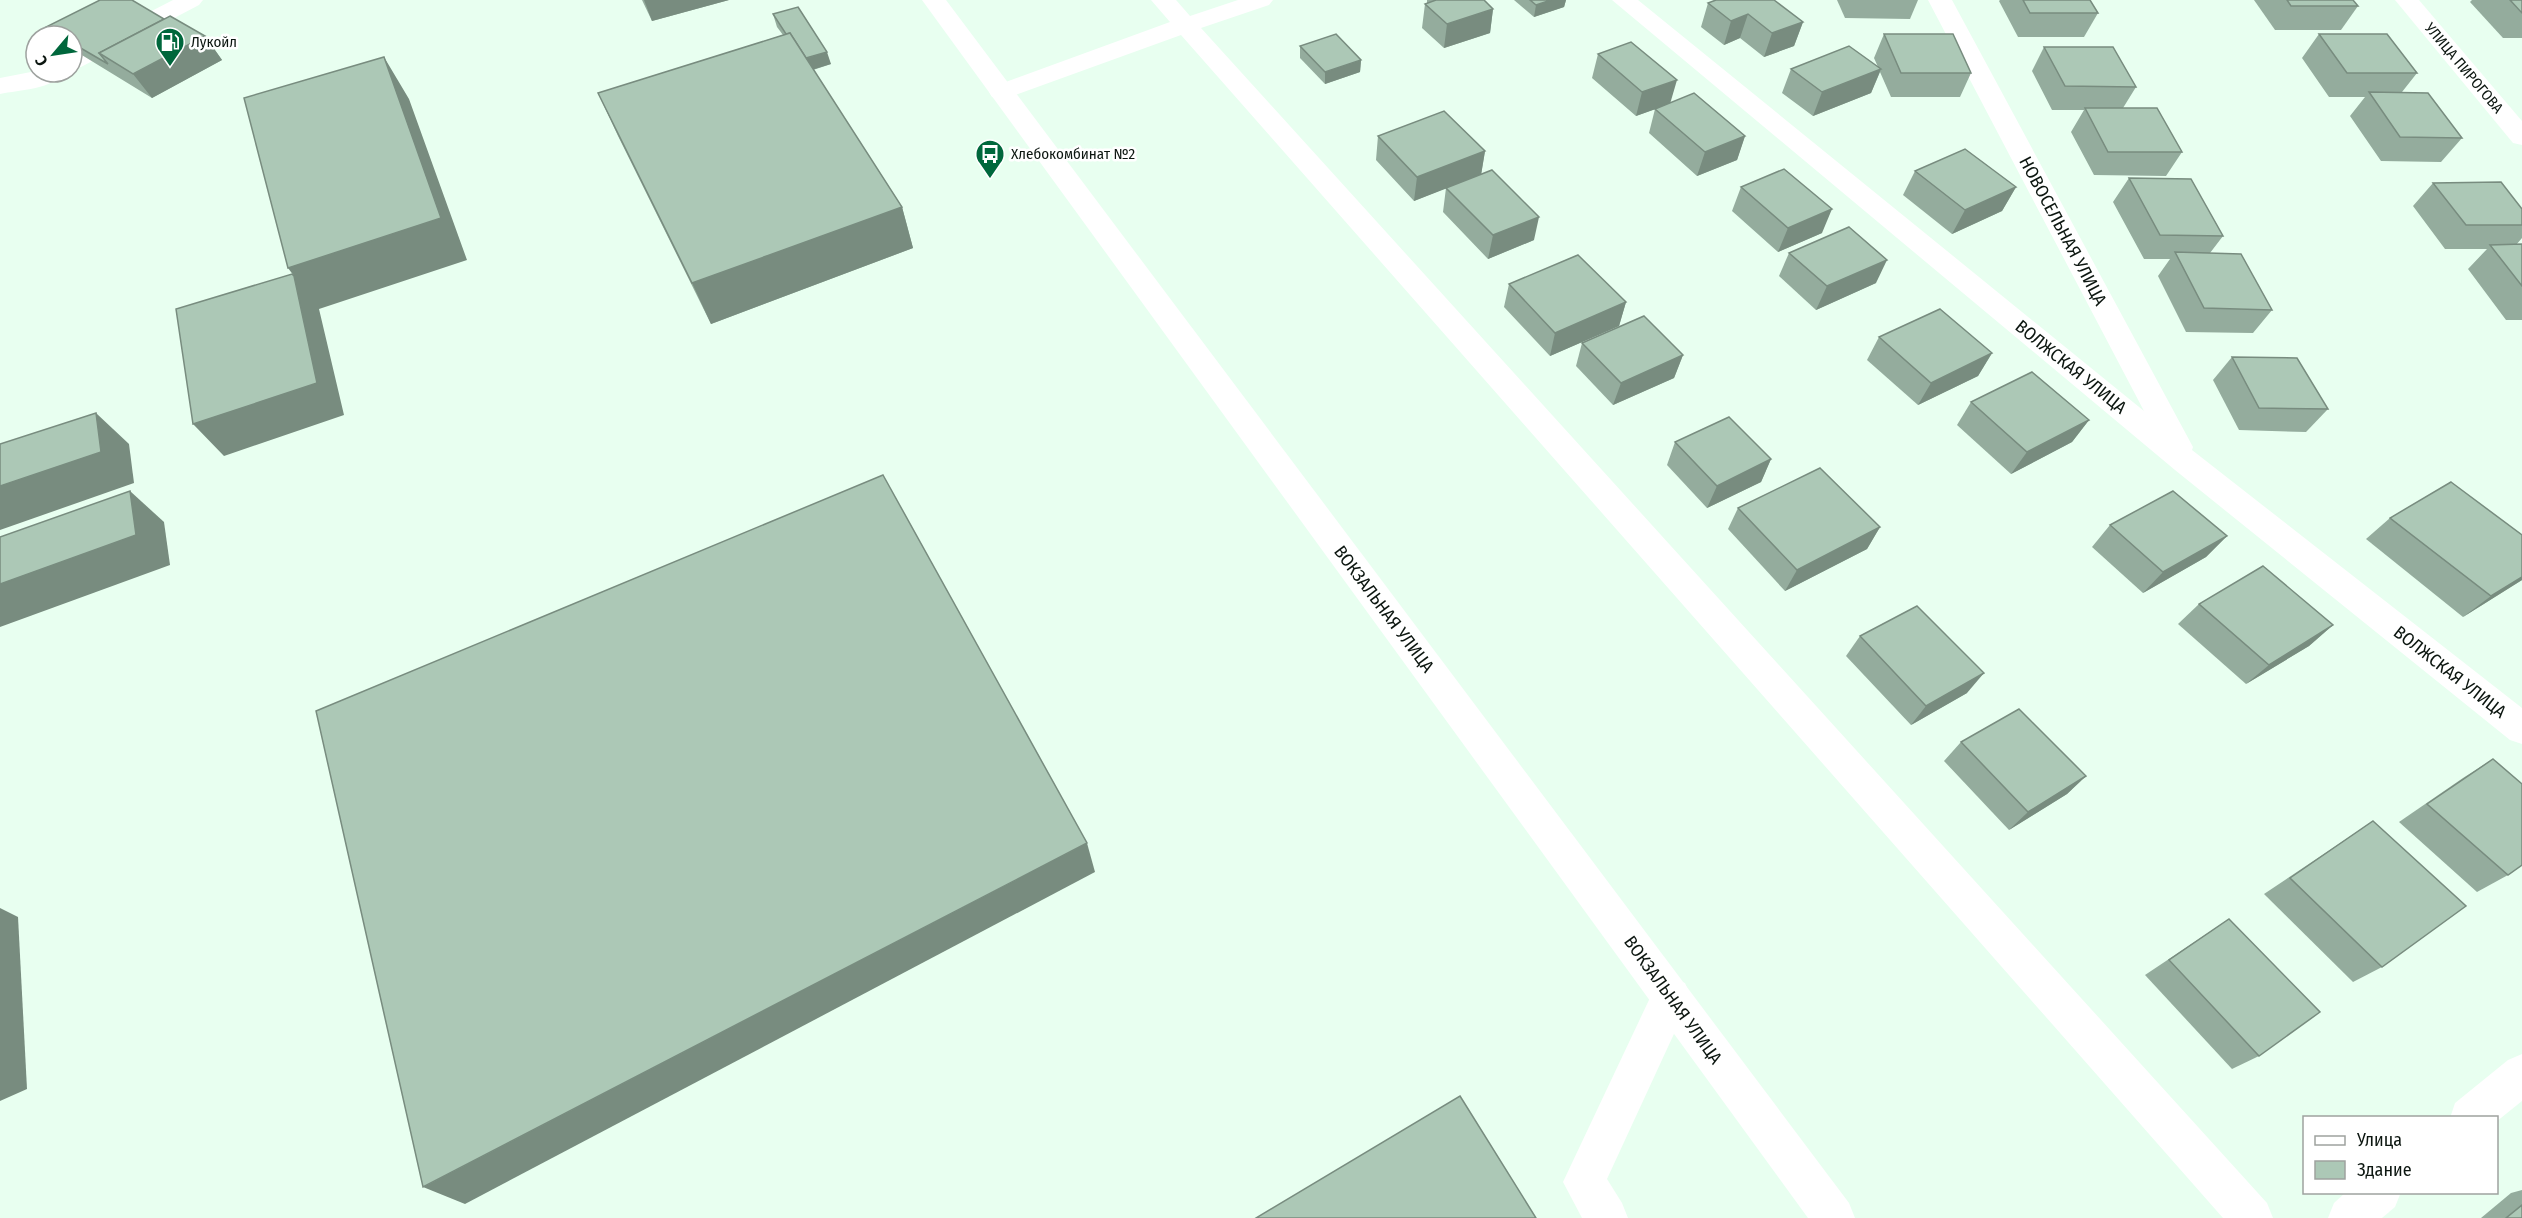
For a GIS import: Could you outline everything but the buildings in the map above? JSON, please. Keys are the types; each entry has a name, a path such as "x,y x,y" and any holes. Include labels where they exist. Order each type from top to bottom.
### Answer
{"street":[{"path":"84,56 191,0"},
{"name":"ВОКЗАЛЬНАЯ УЛИЦА","path":"934,0 1834,1218"},
{"path":"1163,0 2253,1218"},
{"path":"1001,92 1261,0"},
{"name":"ВОЛЖСКАЯ УЛИЦА","path":"1624,0 2186,462 2522,729"},
{"name":"НОВОСЕЛЬНАЯ УЛИЦА","path":"1940,0 2186,462"},
{"name":"УЛИЦА ПИРОГОВА","path":"2407,0 2522,137"},
{"path":"0,86 24,81"},
{"path":"1608,1218 1584,1182 1671,997"},
{"path":"2472,1116 2522,1074"},
{"path":"2349,1218 2378,1194"}],"place":[{"name":"Лукойл","path":"170,68"},
{"name":"Хлебокомбинат №2","path":"990,180"}]}
